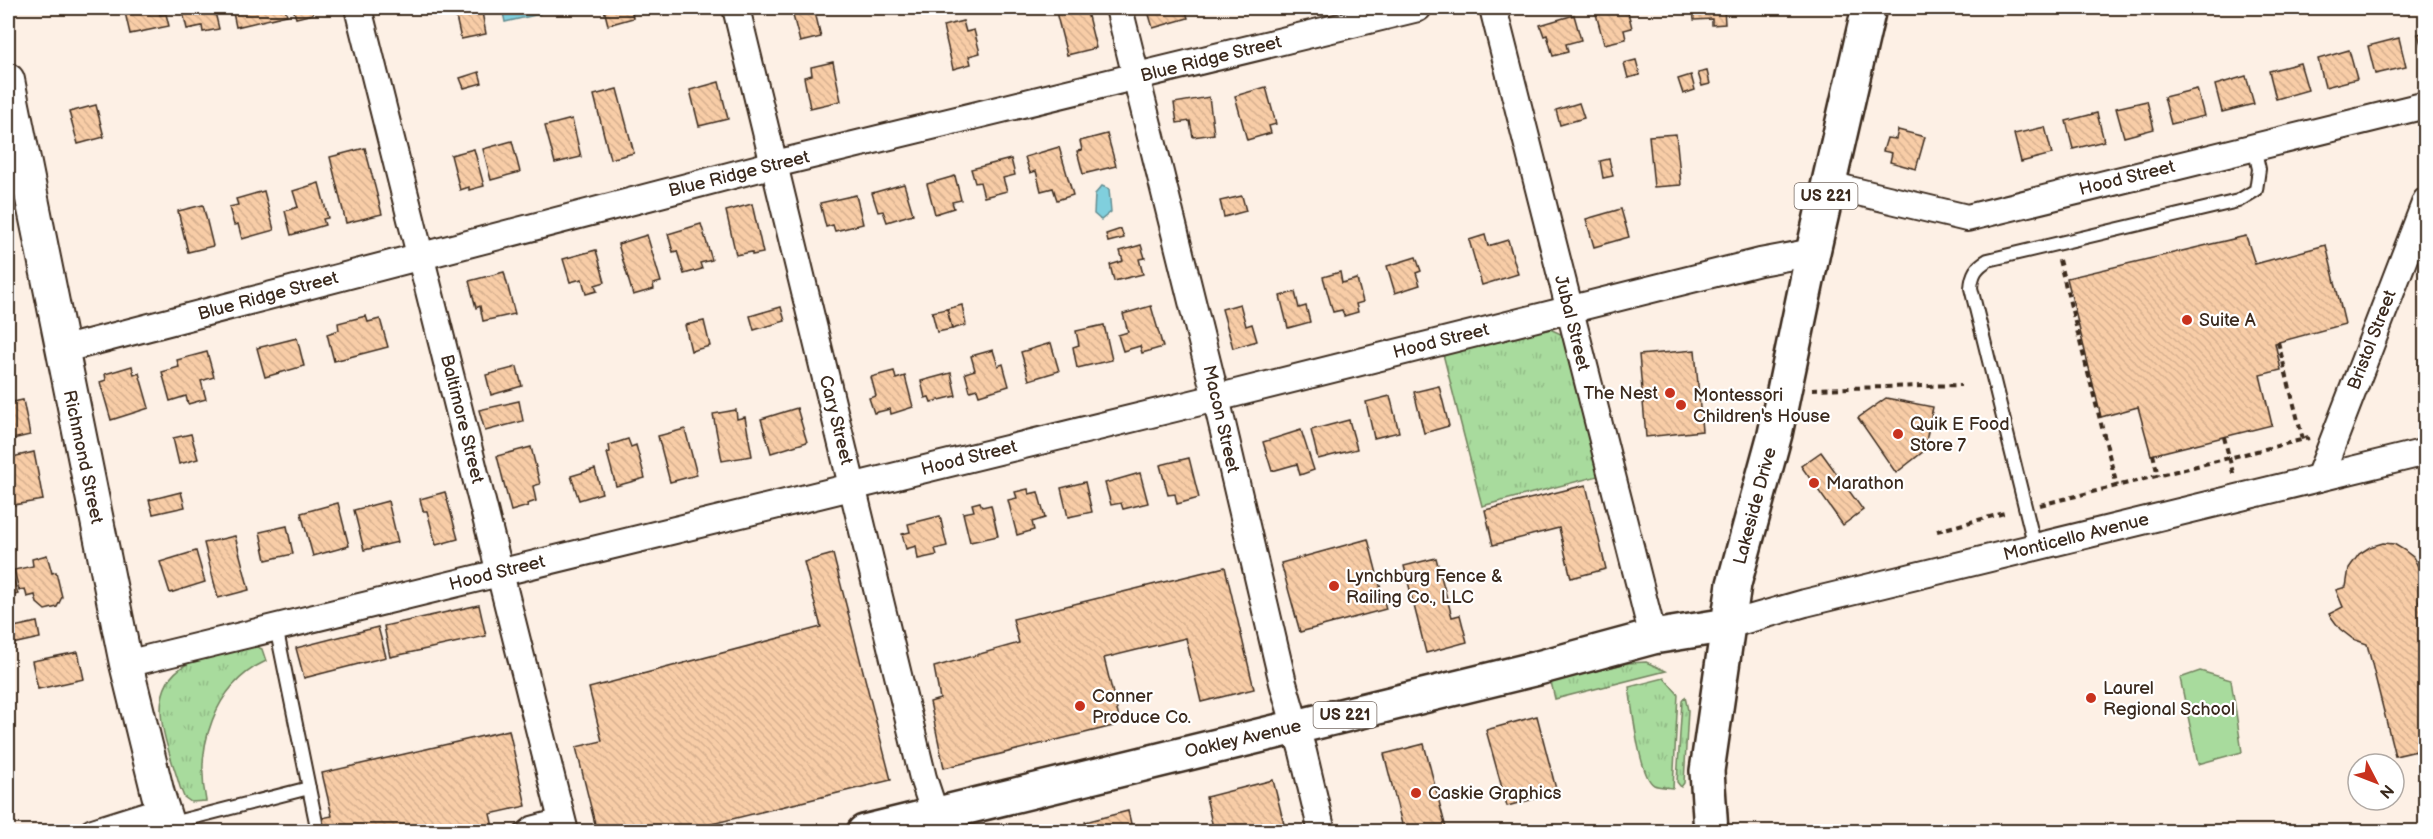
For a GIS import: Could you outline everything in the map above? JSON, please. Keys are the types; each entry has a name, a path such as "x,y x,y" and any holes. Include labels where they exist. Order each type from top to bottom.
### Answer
{"main road":[{"name":"Lakeside Drive","path":"1711,831 1707,771 1734,584 1775,434 1813,252 1869,8"},
{"name":"Oakley Avenue","path":"864,831 939,823 1296,726 1538,669 1653,637 1728,625"}],"street":[{"name":"Baltimore Street","path":"358,8 563,823"},
{"name":"Cary Street","path":"736,8 923,778 939,823"},
{"name":"Macon Street","path":"1119,8 1216,398 1279,666 1322,831"},
{"name":"Blue Ridge Street","path":"61,350 775,164 1418,8"},
{"name":"Jubal Street","path":"1493,8 1653,637"},
{"name":"Richmond Street","path":"8,80 126,664 167,822"},
{"name":"Hood Street","path":"1829,185 1966,218 2426,105"},
{"name":"Bristol Street","path":"2319,478 2426,201"},
{"name":"Hood Street","path":"126,664 1216,398 1760,262 1813,252"},
{"name":"Monticello Avenue","path":"1728,625 1762,614 2426,452"},
{"path":"93,831 167,822"}],"lane":[{"path":"2035,547 1971,288 1972,277 1977,267 1988,260 2238,201 2256,190 2259,169 2254,147"},
{"path":"276,627 318,831"},
{"path":"167,822 309,788"},
{"path":"520,831 531,823 563,823"}],"path":[{"path":"2059,257 2117,486"},
{"path":"2278,342 2303,440"},
{"path":"1812,389 1961,385"},
{"path":"2036,506 2337,431"},
{"path":"2224,437 2240,498"},
{"path":"2153,454 2158,476"},
{"path":"1937,531 2008,512"}],"green space":[{"path":"1548,328 1563,335 1568,346 1602,475 1482,506 1443,354"},
{"path":"255,646 262,649 266,661 248,672 221,702 206,740 203,781 206,801 191,802 184,797 165,738 161,704 165,689 173,675 195,660"},
{"path":"1646,662 1666,671 1555,699 1551,682 1628,663"},
{"path":"2200,671 2231,680 2242,752 2198,764 2180,678"},
{"path":"1664,678 1678,694 1673,788 1654,785 1644,769 1629,687"},
{"path":"1685,697 1688,710 1684,783 1681,787 1677,782 1682,701"}],"water":[{"path":"502,8 539,8 540,14 505,22"},
{"path":"1102,186 1109,189 1111,212 1101,220 1094,214 1095,194"}],"building":[{"path":"124,8 158,8 160,15 166,14 169,26 130,34"},
{"path":"182,8 214,8 219,29 203,32 202,26 187,29"},
{"path":"232,8 285,8 287,15 236,27"},
{"path":"293,8 312,8 313,14 296,18"},
{"path":"631,8 633,18 608,25 604,9"},
{"path":"791,8 814,8 821,37 800,42"},
{"path":"1086,8 1096,48 1067,55 1056,12"},
{"path":"1147,8 1185,8 1188,18 1153,28"},
{"path":"1627,8 1632,28 1624,30 1626,39 1604,44 1595,10"},
{"path":"1693,8 1724,8 1725,24 1712,25 1712,19 1694,20"},
{"path":"482,12 486,34 461,39 456,17"},
{"path":"1574,15 1581,40 1566,44 1568,52 1553,56 1547,35 1544,36 1540,25"},
{"path":"963,21 966,32 974,30 980,53 969,56 971,64 953,69 943,26"},
{"path":"2426,32 2426,61 2418,34"},
{"path":"2399,38 2406,67 2375,74 2368,46"},
{"path":"2349,50 2357,79 2325,87 2318,59"},
{"path":"1636,60 1640,75 1628,78 1624,63"},
{"path":"833,62 841,101 810,108 804,77 812,75 811,67"},
{"path":"2300,63 2308,90 2276,99 2269,71"},
{"path":"1707,71 1710,84 1702,86 1698,73"},
{"path":"479,72 482,83 464,88 460,78"},
{"path":"1691,75 1695,90 1683,94 1678,79"},
{"path":"2246,76 2254,104 2222,112 2215,85"},
{"path":"719,82 728,119 699,126 690,90"},
{"path":"1266,87 1276,124 1269,126 1271,133 1247,140 1235,96"},
{"path":"617,89 634,153 610,159 594,95"},
{"path":"2197,89 2204,116 2171,124 2164,97"},
{"path":"1209,97 1214,134 1193,137 1190,121 1177,123 1174,103"},
{"path":"2147,101 2154,129 2124,137 2116,108"},
{"path":"1579,103 1584,118 1560,125 1556,110"},
{"path":"96,105 104,137 78,144 69,112"},
{"path":"2097,113 2104,141 2073,149 2066,121"},
{"path":"572,119 581,157 555,163 545,126"},
{"path":"2045,127 2052,154 2021,162 2014,134"},
{"path":"1898,130 1925,137 1916,169 1890,162 1892,153 1883,151 1887,138 1896,139"},
{"path":"1107,134 1116,166 1083,174 1077,151 1082,150 1080,141"},
{"path":"1676,134 1681,185 1654,187 1649,136"},
{"path":"512,141 520,172 491,180 483,149"},
{"path":"1059,147 1073,195 1057,200 1053,188 1041,191 1036,171 1030,173 1025,157"},
{"path":"365,148 382,214 346,223 330,157"},
{"path":"474,149 484,186 460,190 451,155"},
{"path":"1011,159 1015,175 1003,178 1007,191 984,197 980,182 975,183 971,169"},
{"path":"1609,159 1613,176 1603,178 1600,161"},
{"path":"955,176 961,200 952,202 954,208 935,214 927,184"},
{"path":"319,183 328,218 323,219 325,225 291,235 285,211 298,207 293,191"},
{"path":"904,184 913,214 887,222 883,211 878,212 872,193"},
{"path":"264,191 274,230 242,239 238,224 234,225 229,207 238,205 236,199"},
{"path":"856,195 863,224 835,231 833,225 826,227 820,203"},
{"path":"1242,196 1246,211 1224,217 1220,201"},
{"path":"752,204 763,253 752,255 752,252 736,255 726,211"},
{"path":"203,205 213,246 188,252 178,211"},
{"path":"1621,209 1629,237 1594,247 1586,219"},
{"path":"701,224 712,260 700,263 702,269 684,274 677,251 673,252 668,234"},
{"path":"1121,229 1124,238 1108,242 1106,234"},
{"path":"647,235 661,282 653,284 654,289 633,295 618,244"},
{"path":"1485,235 1488,246 1508,240 1518,274 1482,285 1469,240"},
{"path":"2246,236 2255,264 2326,245 2345,324 2275,343 2281,370 2260,375 2272,425 2151,455 2138,407 2101,417 2067,278"},
{"path":"1141,245 1145,258 1139,259 1143,274 1114,281 1110,265 1123,261 1120,251"},
{"path":"596,250 605,282 595,285 597,291 586,294 582,279 570,282 563,259"},
{"path":"1416,257 1421,271 1416,273 1420,285 1395,293 1387,266"},
{"path":"504,272 515,314 483,321 480,306 476,308 469,281"},
{"path":"1340,272 1342,283 1357,279 1363,302 1356,304 1358,312 1344,316 1342,310 1333,312 1323,277"},
{"path":"1295,292 1299,308 1306,306 1310,322 1288,328 1280,296"},
{"path":"1240,304 1246,326 1252,324 1257,341 1233,348 1222,309"},
{"path":"962,305 966,325 952,329 947,309"},
{"path":"1151,306 1163,347 1142,353 1140,346 1123,351 1118,335 1128,332 1123,314"},
{"path":"781,307 785,321 754,330 750,316"},
{"path":"947,309 952,329 937,332 932,312"},
{"path":"366,316 368,322 380,319 388,347 334,361 327,334 339,330 338,323"},
{"path":"704,321 710,346 691,351 685,325"},
{"path":"1104,325 1112,360 1077,368 1073,347 1079,345 1076,331"},
{"path":"297,338 304,366 265,377 257,348"},
{"path":"1051,343 1059,371 1029,380 1021,352"},
{"path":"993,350 998,366 1003,364 1009,386 979,395 977,389 970,391 965,373 975,370 971,356"},
{"name":"The Nest","path":"1695,350 1702,431 1646,437 1639,355"},
{"path":"207,352 214,377 201,381 206,399 188,404 186,396 170,401 162,372 179,367 177,360"},
{"path":"132,366 134,375 139,373 149,408 111,420 100,382 106,380 105,374"},
{"path":"517,367 522,386 491,395 486,375"},
{"path":"894,371 896,379 905,376 913,407 891,414 890,409 874,413 869,398 876,396 871,377"},
{"path":"951,373 956,396 931,402 929,397 925,398 921,381"},
{"path":"1439,386 1449,426 1424,433 1414,392"},
{"path":"1390,396 1399,432 1374,438 1366,402"},
{"name":"Quik E Food Store 7","path":"1886,398 1933,407 1924,451 1896,473 1858,418"},
{"path":"23,400 30,435 8,440 8,403"},
{"path":"519,401 523,421 485,431 479,410"},
{"path":"797,408 807,442 771,453 761,419"},
{"path":"736,410 737,419 745,417 752,456 722,461 713,414"},
{"path":"1349,420 1357,449 1318,459 1311,430"},
{"path":"685,429 697,475 670,482 658,436"},
{"path":"1301,430 1314,470 1300,475 1297,464 1272,471 1263,442"},
{"path":"191,434 198,459 179,464 173,438"},
{"path":"628,439 631,447 636,445 645,478 616,486 607,453 610,452 609,445"},
{"path":"531,447 540,484 533,486 536,501 511,511 497,456"},
{"path":"34,452 43,500 8,506 8,458"},
{"path":"1821,452 1863,510 1843,525 1801,466"},
{"path":"1189,458 1199,498 1177,504 1175,494 1168,495 1160,465"},
{"path":"595,469 602,493 579,500 571,476"},
{"path":"1140,473 1148,503 1123,509 1121,503 1111,505 1105,483"},
{"path":"1085,482 1092,512 1068,517 1061,488"},
{"path":"1586,485 1606,569 1571,578 1559,528 1493,545 1485,510"},
{"path":"1028,489 1029,494 1038,492 1045,518 1032,522 1034,530 1017,535 1008,500 1017,498 1015,492"},
{"path":"181,492 185,507 153,514 149,500"},
{"path":"445,492 458,539 436,545 427,511 423,511 420,499"},
{"path":"388,501 398,542 364,550 354,510"},
{"path":"980,502 982,507 991,505 998,536 970,542 963,513 974,511 972,504"},
{"path":"338,503 349,546 313,556 301,513"},
{"path":"940,516 947,546 935,549 937,555 918,559 916,546 906,549 902,534 910,532 908,524"},
{"path":"287,526 293,554 266,560 260,532"},
{"path":"235,536 249,590 218,598 204,543"},
{"name":"Lynchburg Fence & Railing Co., LLC","path":"1368,539 1386,609 1300,632 1281,563"},
{"path":"2383,543 2394,544 2413,557 2422,574 2422,596 2419,602 2426,606 2426,760 2422,761 2421,750 2406,753 2394,752 2367,644 2353,639 2340,629 2329,614 2343,607 2336,590 2346,587 2349,568 2359,554"},
{"path":"196,551 205,582 170,593 160,562"},
{"path":"833,554 891,780 679,832 597,832 576,747 602,741 589,688 821,627 804,562"},
{"path":"47,555 52,573 56,572 62,597 57,607 45,610 37,603 35,595 27,597 25,589 19,590 14,570 33,566 32,559"},
{"path":"1436,558 1452,617 1460,615 1467,642 1426,653 1404,566"},
{"path":"1225,567 1254,689 1201,702 1186,638 1104,658 1119,718 1113,726 944,768 930,702 940,699 934,667 1019,643 1013,619"},
{"path":"11,572 18,594 8,597 8,573"},
{"path":"479,605 486,636 390,657 384,626"},
{"path":"37,622 40,638 12,644 9,628"},
{"path":"378,627 386,657 304,678 296,648"},
{"path":"78,652 84,679 38,689 32,661"},
{"path":"1537,716 1557,793 1507,806 1486,730"},
{"path":"509,730 526,806 490,814 493,827 474,832 325,832 322,818 332,816 322,773"},
{"name":"Caskie Graphics","path":"1424,744 1447,832 1404,832 1384,754"},
{"path":"1273,780 1286,832 1214,832 1206,797"},
{"path":"1128,811 1133,832 1087,832 1085,822"}],"place":[{"name":"Suite A","path":"2187,320"},
{"name":"The Nest","path":"1670,393"},
{"name":"Montessori Children's House","path":"1681,405"},
{"name":"Quik E Food Store 7","path":"1898,434"},
{"name":"Marathon","path":"1814,483"},
{"name":"Lynchburg Fence & Railing Co., LLC","path":"1334,586"},
{"name":"Laurel Regional School","path":"2091,698"},
{"name":"Conner Produce Co.","path":"1080,706"},
{"name":"Caskie Graphics","path":"1416,793"}]}
